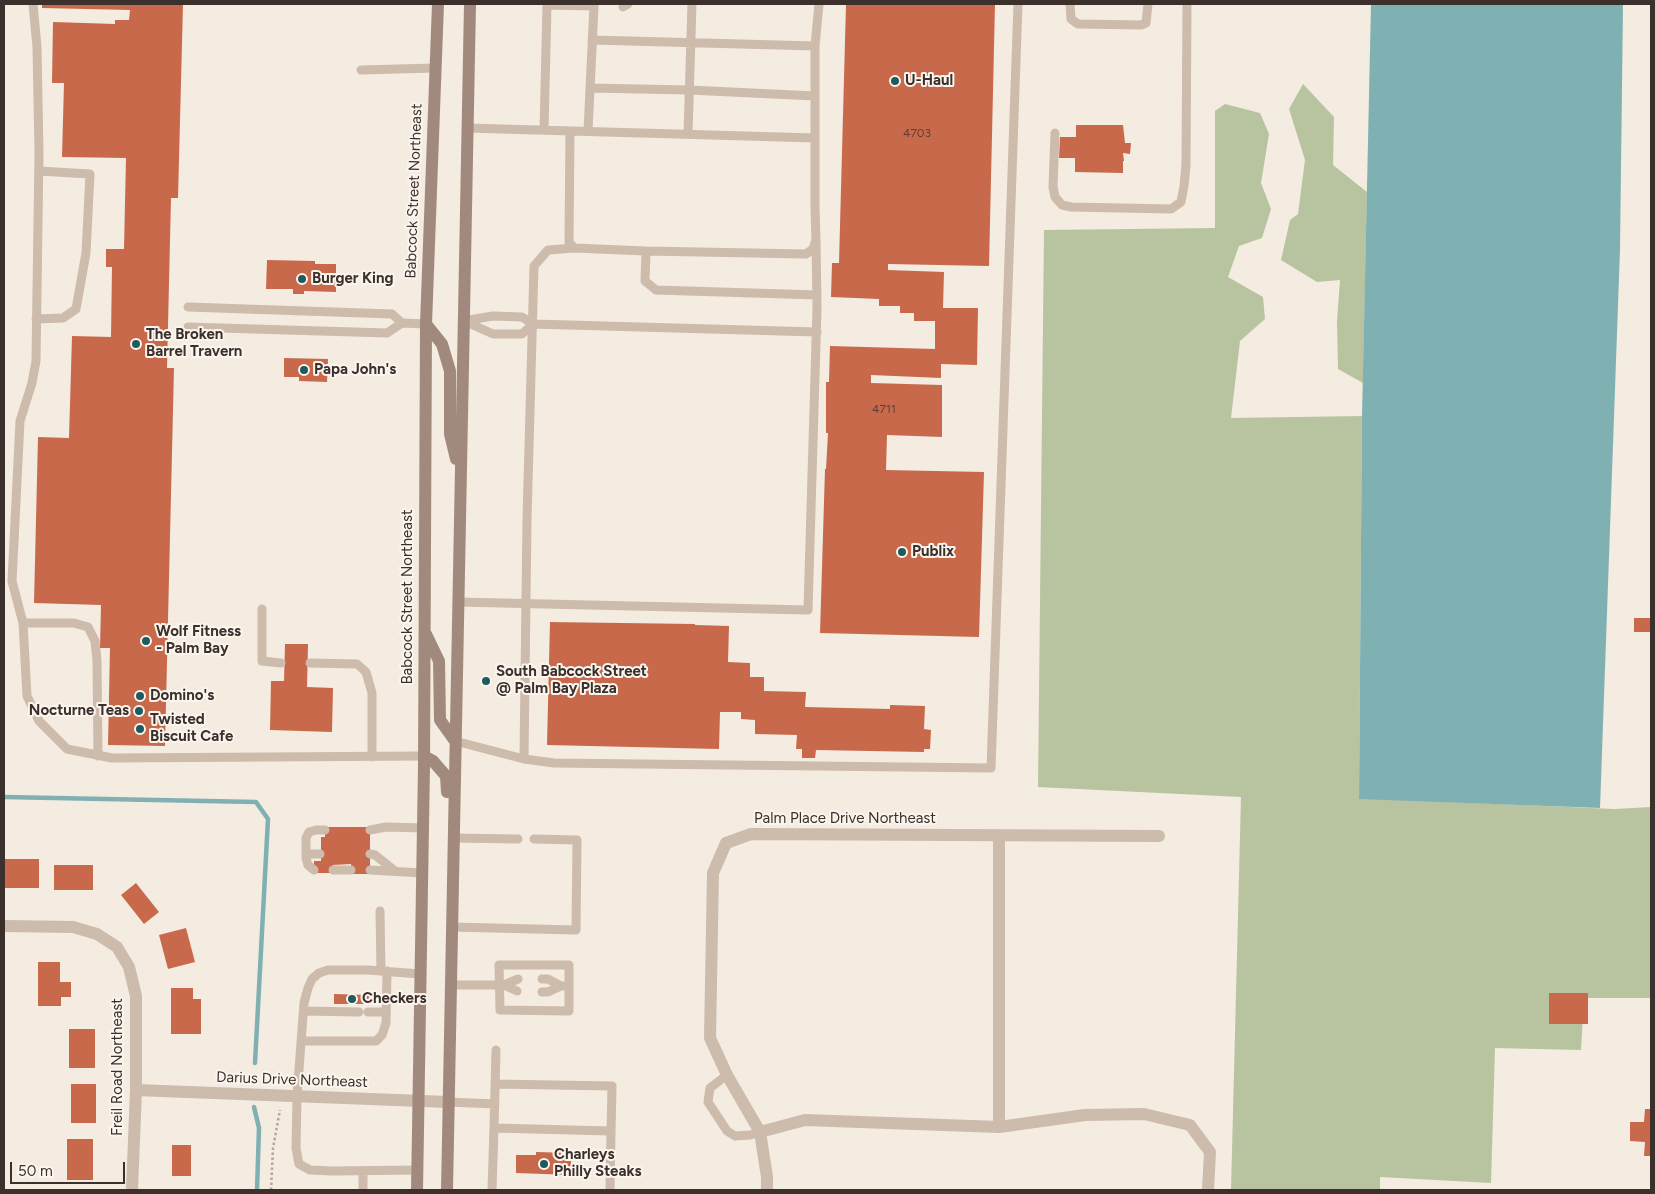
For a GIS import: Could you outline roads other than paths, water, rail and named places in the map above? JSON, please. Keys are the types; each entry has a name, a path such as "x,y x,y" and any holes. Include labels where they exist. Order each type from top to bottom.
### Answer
{"main road":[{"name":"Babcock Street Northeast","path":"416,1190 424,756 426,324 438,4"},
{"path":"446,1190 470,4"},
{"path":"426,324 442,344 450,372 450,434 460,476"},
{"path":"424,632 439,661 440,720 455,741"},
{"path":"424,756 433,761 446,776 449,818 453,835"}],"street":[{"name":"Palm Place Drive Northeast","path":"767,1190 767,1177 760,1132 727,1075 710,1038 713,873 726,843 751,834 1159,836"},
{"path":"999,835 999,1128"},
{"name":"Freil Road Northeast","path":"4,926 73,927 97,934 117,947 130,967 136,996 136,1090 132,1190"},
{"name":"Darius Drive Northeast","path":"136,1090 448,1102"},
{"path":"760,1132 806,1120 999,1128 1085,1115 1144,1114 1190,1125 1210,1152 1208,1190"}],"lane":[{"path":"33,4 37,47 39,171 35,369 20,421 12,581 23,624 27,696 39,721 67,749 112,758 424,756"},
{"path":"688,134 692,4"},
{"path":"458,602 808,610 817,332 815,46 819,4 808,4"},
{"path":"455,741 524,759 554,762 991,768 1018,4"},
{"path":"1070,4 1071,19 1078,24 1141,26 1146,23 1148,4"},
{"path":"1055,133 1053,187 1055,198 1062,205 1071,207 1172,209 1181,202 1186,165 1187,4"},
{"path":"544,130 547,5 594,6 588,131"},
{"path":"592,40 815,46"},
{"path":"361,70 435,68"},
{"path":"590,88 689,90 815,96"},
{"path":"467,128 815,138"},
{"path":"570,131 568,242 574,248"},
{"path":"36,319 63,318 76,309 86,253 90,174 39,171"},
{"path":"524,759 525,604 534,266 548,250 574,248 806,254 812,249 816,240"},
{"path":"646,251 645,281 656,290 817,295"},
{"path":"188,307 392,314 402,323"},
{"path":"463,321 493,316 522,317 533,324 817,332"},
{"path":"463,321 494,334 522,334 533,324"},
{"path":"188,327 387,333 402,323 426,324"},
{"path":"262,609 262,660 280,663"},
{"path":"23,624 74,623 88,627 96,641 98,756"},
{"path":"310,663 357,664 366,672 372,693 372,757"},
{"path":"370,830 386,827 423,828"},
{"path":"314,870 308,866 306,838 309,832 325,830"},
{"path":"453,835 518,839"},
{"path":"451,927 576,930 577,840 534,839"},
{"path":"306,854 320,854"},
{"path":"370,854 375,855 396,871"},
{"path":"333,870 352,870"},
{"path":"370,870 422,873"},
{"path":"302,1041 376,1041 382,1036 386,1023 386,1012 380,911"},
{"path":"499,965 569,965 565,986 569,1011 500,1010 502,985 499,965"},
{"path":"417,1170 310,1170 299,1164 296,1148 297,1096 304,1011 308,988 312,979 319,973 328,970 420,974"},
{"path":"450,985 502,985 518,979"},
{"path":"542,979 548,979 565,986"},
{"path":"502,985 517,991"},
{"path":"542,992 548,992 565,986"},
{"path":"304,1011 386,1012"},
{"path":"492,1190 496,1050"},
{"path":"727,1075 710,1088 708,1102 727,1131 735,1136 760,1132"},
{"path":"495,1084 612,1086 610,1190"},
{"path":"448,1102 495,1104"},
{"path":"494,1128 611,1131"},
{"path":"363,1171 363,1190"}],"water":[{"path":"1371,4 1623,4 1620,249 1600,808 1359,799 1362,416"}],"waterway":[{"path":"4,797 256,802 268,819 255,1063"},
{"path":"254,1107 259,1128 257,1190"}],"place":[{"name":"U-Haul","path":"895,81"},
{"name":"Burger King","path":"302,279"},
{"name":"The Broken Barrel Travern","path":"136,344"},
{"name":"Papa John's","path":"304,370"},
{"name":"Publix","path":"902,552"},
{"name":"Wolf Fitness - Palm Bay","path":"146,641"},
{"name":"South Babcock Street @ Palm Bay Plaza","path":"486,681"},
{"name":"Domino's","path":"140,696"},
{"name":"Nocturne Teas","path":"139,711"},
{"name":"Twisted Biscuit Cafe","path":"140,729"},
{"name":"Checkers","path":"352,999"},
{"name":"Charleys Philly Steaks","path":"544,1164"}]}
